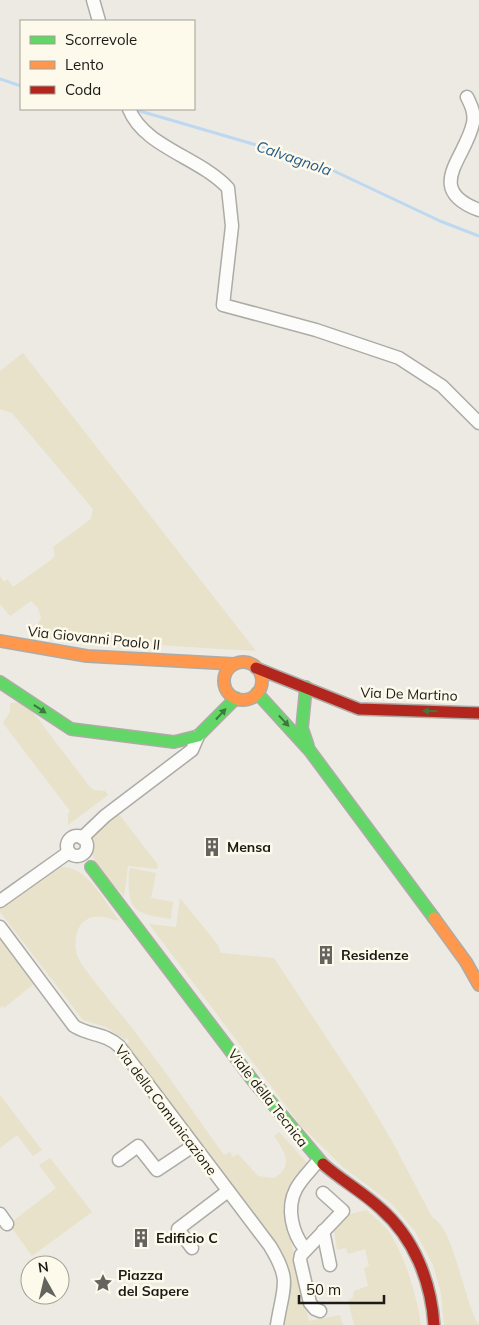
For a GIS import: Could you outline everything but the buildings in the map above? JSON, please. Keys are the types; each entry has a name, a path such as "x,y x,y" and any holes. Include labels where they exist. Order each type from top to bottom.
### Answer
{"street":[{"path":"93,0 99,20"},
{"path":"466,96 473,109 473,123 454,165 450,181 453,194 465,204 479,210"},
{"path":"130,110 144,132 161,144 202,166 218,177 228,188 232,226 223,305 316,330 399,358 442,386 479,423"},
{"name":"Via Giovanni Paolo II","path":"0,641 28,648 82,654 234,664"},
{"name":"Via Giovanni Paolo II","path":"186,662 216,680"},
{"path":"245,663 256,668 261,678 257,693 247,699 236,698 216,680 234,664 245,663"},
{"name":"Via De Martino","path":"256,668 306,687 339,703 359,709 479,713"},
{"path":"0,682 70,729 174,742 198,736"},
{"path":"306,687 302,728 310,751"},
{"path":"257,693 310,751 460,954 479,985"},
{"path":"0,901 71,854 81,855 84,844 105,816 192,750 198,736 236,698"},
{"path":"71,854 67,846 70,840 75,837 84,844"},
{"name":"Viale della Tecnica","path":"84,844 91,867"},
{"name":"Viale della Tecnica","path":"71,854 91,867 279,1115 318,1160 373,1203 397,1226 418,1257 433,1301 434,1325"},
{"name":"Via della Comunicazione","path":"0,927 74,1026 86,1034 110,1038 119,1046 270,1246 284,1272 285,1282 277,1325"},
{"path":"119,1160 138,1146 157,1170 194,1146"},
{"path":"305,1249 296,1235 290,1210 296,1189 318,1160"},
{"path":"192,1248 178,1229 228,1191"},
{"path":"320,1311 315,1309 310,1303 300,1260 305,1249 343,1211 323,1193"},
{"path":"322,1232 330,1266"}],"shaded area":[{"path":"23,353 256,651 40,638 36,628 41,618 38,608 31,601 10,616 0,604 0,576 4,582 7,579 13,587 51,560 55,556 53,547 91,519 93,509 12,413 0,409 0,371"},
{"path":"25,702 90,787 94,790 105,791 108,795 68,825 68,814 70,811 3,723 10,712 10,703"},
{"path":"118,813 158,865 157,869 128,866 124,896 99,867 94,858 90,841 93,834 101,826"},
{"path":"62,867 80,873 88,879 119,921 93,917 87,919 79,927 75,943 80,961 156,1059 224,1155 230,1152 233,1157 238,1154 258,1176 274,1178 284,1168 286,1163 284,1153 274,1136 279,1132 308,1164 286,1219 309,1321 340,1315 343,1325 282,1325 286,1265 283,1253 125,1045 129,1042 127,1038 125,1040 106,1027 83,1020 0,912 0,909 45,874"},
{"path":"131,868 156,873 151,898 173,902 171,919 148,915 135,908 129,894 129,870"},
{"path":"180,898 218,945 221,953 274,958 367,1099 393,1143 432,1217 440,1224 447,1236 473,1314 479,1325 444,1325 441,1293 433,1265 415,1231 391,1203 344,1168 301,1126 149,924 176,927"},
{"path":"0,938 35,983 4,1008 3,1006 0,1008"},
{"path":"0,1095 42,1150 33,1156 17,1135 0,1148"},
{"path":"50,1158 92,1212 31,1255 9,1224 56,1188 39,1165"},
{"path":"366,1210 387,1229 399,1250 413,1288 421,1325 354,1325 348,1301 353,1297 354,1291 368,1286 364,1268 369,1266 365,1249 348,1254 346,1248 337,1250 334,1230 346,1215"}],"waterway":[{"name":"Calvagnola","path":"0,79 20,86"},
{"name":"Calvagnola","path":"136,110 315,162 440,221 479,236"}],"traffic: fast":[{"path":"0,682 71,729 174,742 198,736 236,698"},
{"path":"306,687 302,728 308,746"},
{"path":"257,693 310,751 434,918"},
{"path":"91,867 254,1082 323,1164"}],"traffic: slow":[{"path":"0,641 87,656 234,664"},
{"path":"243,662 256,668 262,681 256,694 243,700 230,694 224,681 230,668 243,662"},
{"path":"434,918 466,962 479,985"}],"traffic: jam":[{"path":"256,668 359,709 479,713"},
{"path":"323,1164 374,1203 403,1233 419,1261 425,1277 434,1325"}],"place":[{"name":"Mensa","path":"212,847"},
{"name":"Residenze","path":"326,955"},
{"name":"Edificio C","path":"141,1238"},
{"name":"Piazza del Sapere","path":"103,1283"}]}
